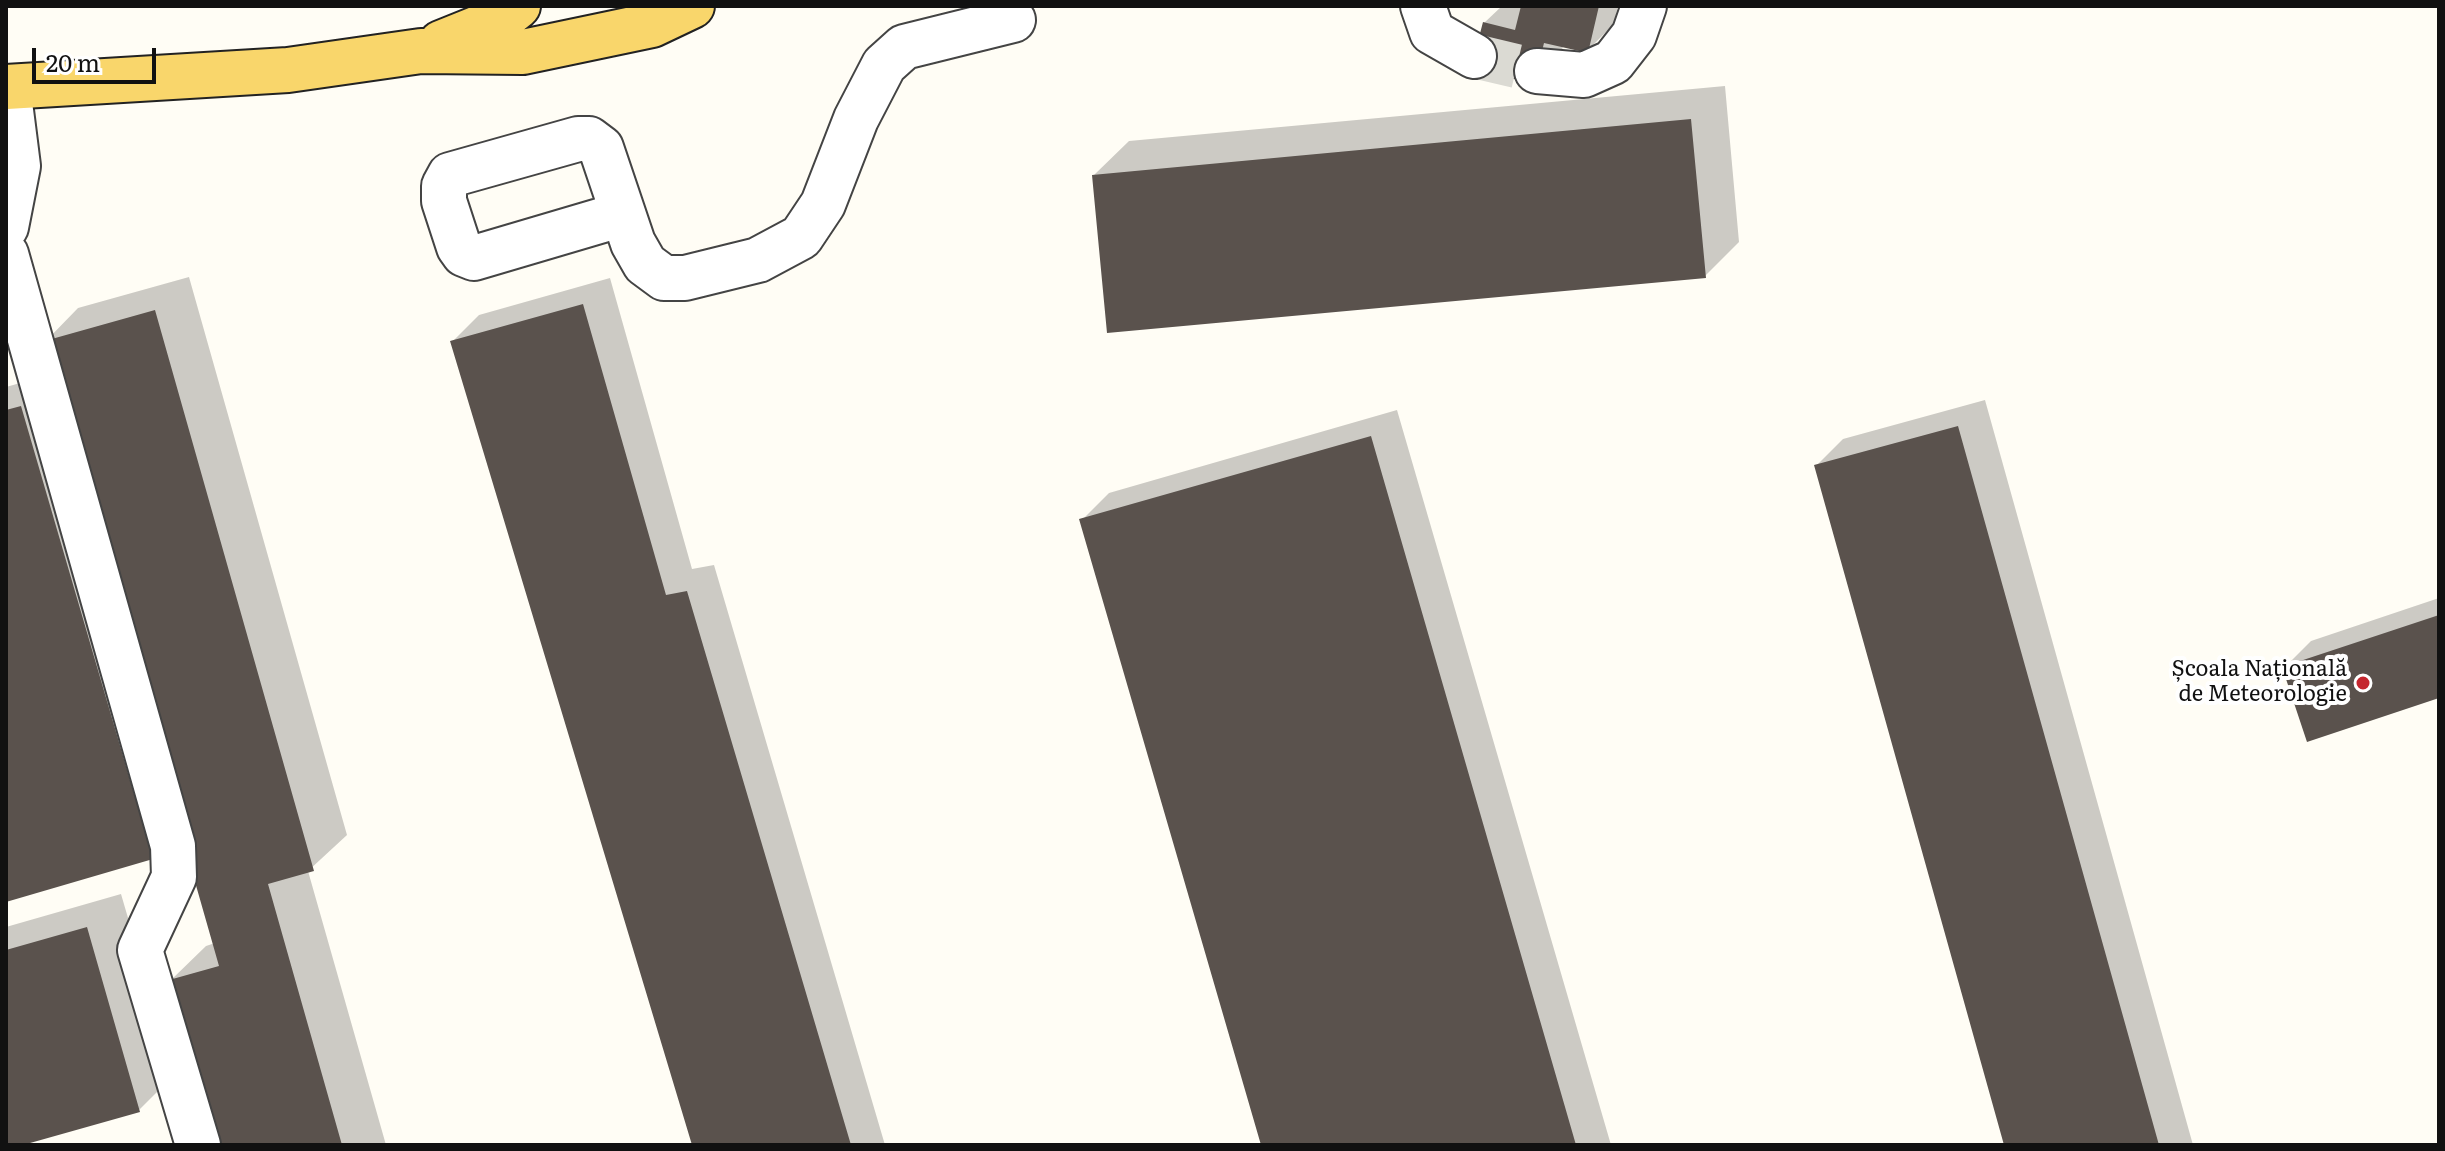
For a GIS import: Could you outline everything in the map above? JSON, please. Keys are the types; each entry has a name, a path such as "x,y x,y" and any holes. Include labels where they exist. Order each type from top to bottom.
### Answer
{"main road":[{"path":"421,51 503,18 518,6"},
{"path":"7,87 288,70 421,51 523,52 692,6"}],"lane":[{"path":"1423,6 1432,32 1474,56"},
{"path":"1537,71 1584,75 1613,62 1634,35 1644,6"},
{"path":"623,214 645,264 664,278 685,278 758,260 801,237 823,204 856,119 884,65 904,47 1013,20"},
{"path":"6,227 18,166 7,87"},
{"path":"6,254 173,846 174,877 140,950 198,1145"}],"building":[{"path":"1521,6 1599,6 1588,53 1544,43 1534,84 1471,68 1483,22 1515,30"},
{"path":"1691,119 1706,278 1107,333 1092,175"},
{"path":"583,304 666,595 687,591 851,1145 692,1145 450,341"},
{"path":"155,310 314,871 268,884 342,1145 216,1145 169,980 219,966 41,342"},
{"path":"21,406 153,859 6,902 6,410"},
{"path":"1958,426 2159,1145 2004,1145 1814,465"},
{"path":"1371,436 1576,1145 1261,1145 1079,519"},
{"name":"Școala Națională de Meteorologie","path":"2439,615 2439,698 2307,742 2282,667"},
{"path":"87,927 140,1112 23,1145 6,1145 6,950"}],"tunnel":[{"path":"1474,56 1537,71"}],"place":[{"name":"Școala Națională de Meteorologie","path":"2363,683"}]}
